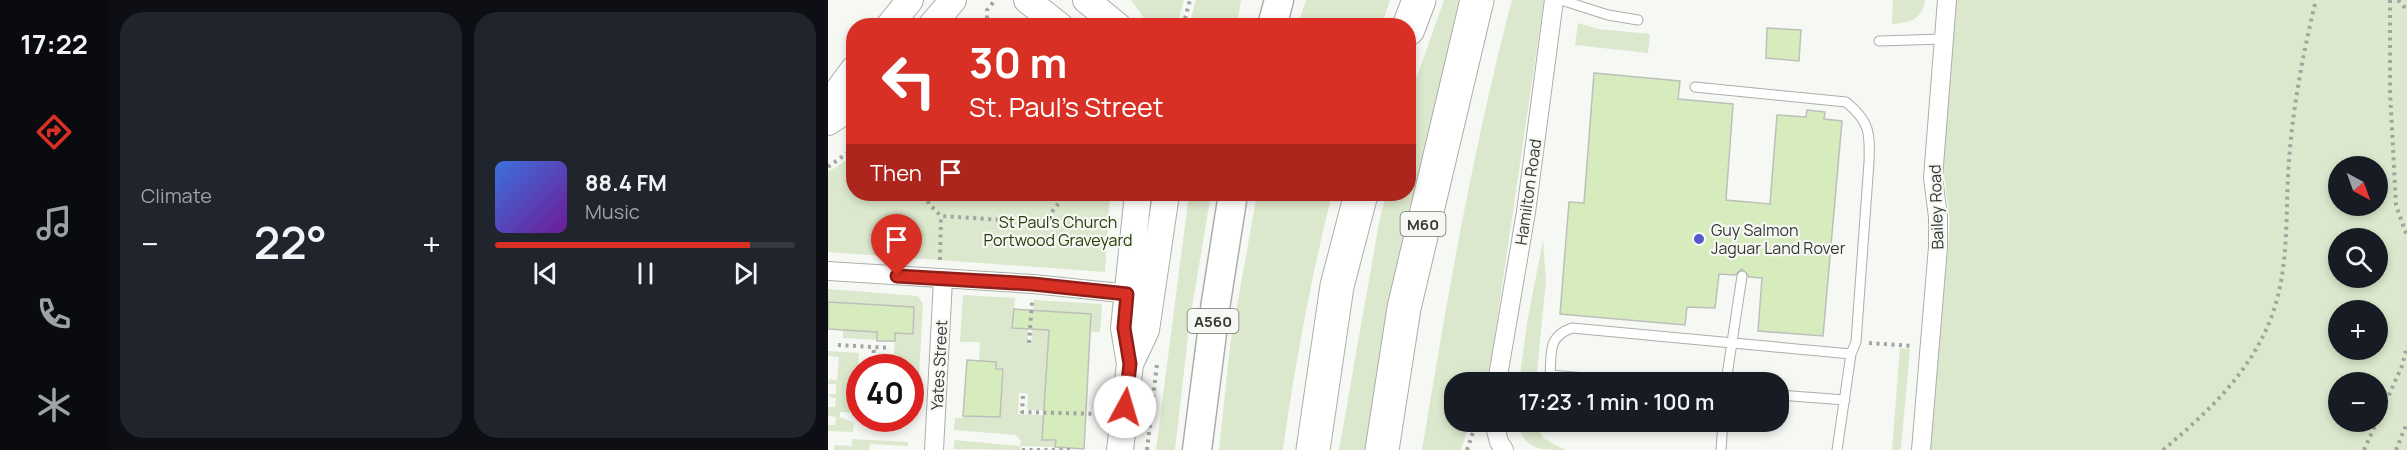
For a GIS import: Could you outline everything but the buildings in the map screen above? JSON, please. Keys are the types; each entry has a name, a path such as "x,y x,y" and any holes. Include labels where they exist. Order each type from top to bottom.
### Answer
{"highway":[{"path":"1412,18 1419,0"},
{"name":"M60","path":"1382,450 1404,308 1477,0"},
{"path":"1313,450 1337,286 1359,201"}],"main road":[{"name":"A560","path":"1197,450 1232,201"}],"street":[{"path":"895,18 910,0"},
{"path":"942,18 953,0"},
{"path":"1027,0 1050,18"},
{"path":"1086,0 1108,18"},
{"path":"1108,0 1116,18"},
{"name":"Hamilton Road","path":"1499,372 1526,212 1554,0"},
{"name":"Bailey Road","path":"1920,450 1938,247 1938,218 1933,178 1947,0"},
{"path":"828,104 846,80"},
{"path":"828,122 846,110"},
{"path":"1138,201 1139,295"},
{"path":"1120,450 1130,364 1124,328 1139,295 1164,201"},
{"path":"828,271 942,272 1139,295"},
{"name":"Yates Street","path":"934,450 942,272"},
{"path":"1495,432 1504,450"}],"lane":[{"path":"1561,0 1608,15 1638,20"},
{"path":"1879,41 1943,39"},
{"path":"1695,87 1846,102 1866,123 1870,134 1869,162 1856,342 1851,354 1837,450"},
{"path":"1727,372 1740,301 1742,276"},
{"path":"1550,372 1553,340 1560,332 1572,328 1851,354"},
{"path":"1789,396 1845,400"},
{"path":"1721,450 1722,432"}],"path":[{"path":"987,18 987,10 995,0"},
{"path":"1185,18 1190,0"},
{"path":"2163,450 2206,414 2245,368 2271,319 2282,279 2289,159 2299,73 2316,0"},
{"path":"2390,0 2390,91 2396,205 2407,236"},
{"path":"2398,0 2407,10"},
{"path":"828,167 846,154"},
{"path":"928,201 941,216 1043,221 1060,201"},
{"path":"941,216 942,272"},
{"path":"1029,343 1033,284"},
{"path":"1856,342 1913,346"},
{"path":"838,345 890,348"},
{"path":"2364,450 2402,366 2407,346"},
{"path":"874,347 874,354"},
{"path":"1023,396 1022,412 1100,414"},
{"path":"2396,450 2407,423"},
{"path":"1467,450 1479,432"},
{"path":"1022,450 1073,450"}],"green space":[{"path":"1131,0 1184,0 1179,18 1144,18"},
{"path":"1196,0 1241,0 1238,18 1191,18"},
{"path":"1306,0 1390,0 1384,18 1300,18"},
{"path":"1444,0 1459,0 1416,200 1416,79"},
{"path":"1512,0 1544,0 1489,372 1444,372 1444,432 1467,432 1461,450 1422,450 1451,280"},
{"path":"1893,0 1925,0 1922,12 1914,19 1892,24"},
{"path":"1956,0 2407,0 2407,450 1930,450 1950,222 1943,168"},
{"path":"1578,23 1598,29 1650,34 1648,53 1575,45"},
{"name":"St Paul's Church Portwood Graveyard","path":"846,160 846,201 1110,201 1105,272 828,252 828,172"},
{"path":"1188,201 1210,201 1190,319 1175,450 1156,450"},
{"path":"1256,201 1330,201 1304,321 1283,450 1219,450 1230,345"},
{"path":"1384,201 1416,201 1369,450 1339,450"},
{"path":"1543,240 1546,281 1537,372 1520,372"},
{"path":"828,289 918,296 923,304 920,354 894,354 895,333 913,334 914,307 828,302"},
{"path":"963,295 1015,298 1012,328 1028,329 1028,344 1031,344 1034,300 1102,304 1100,332 1091,332 1091,314 1063,313 1049,321 1048,339 1060,339 1057,411 1027,410 1028,394 1019,393 1018,414 1057,416 1057,422 1043,421 1042,440 1056,440 1055,447 1021,446 1020,450 954,449 954,440 1020,446 1021,441 1016,435 954,430 955,418 963,418 1002,392 1002,383 995,377 1003,378 1004,370 979,361 980,342 960,342"},
{"path":"843,330 877,332 877,340 843,338"},
{"path":"1900,348 1910,349 1901,447 1900,450 1892,450"},
{"path":"828,351 859,353 846,354 846,412 840,412 840,417 846,420 846,432 828,431 828,425 835,425 836,417 828,416 828,407 835,407 836,398 829,397 829,394 836,394 836,384 828,384 829,379 837,380 839,357 828,356"},
{"path":"1521,432 1540,432 1543,438 1565,450 1540,449 1524,438"},
{"path":"852,439 908,442 908,446 870,444 869,450 834,450 834,445 852,446"}],"place":[{"name":"Guy Salmon Jaguar Land Rover","path":"1699,239"}],"route":[{"path":"897,276 1033,284 1127,294 1124,328 1130,364 1125,407"}]}
